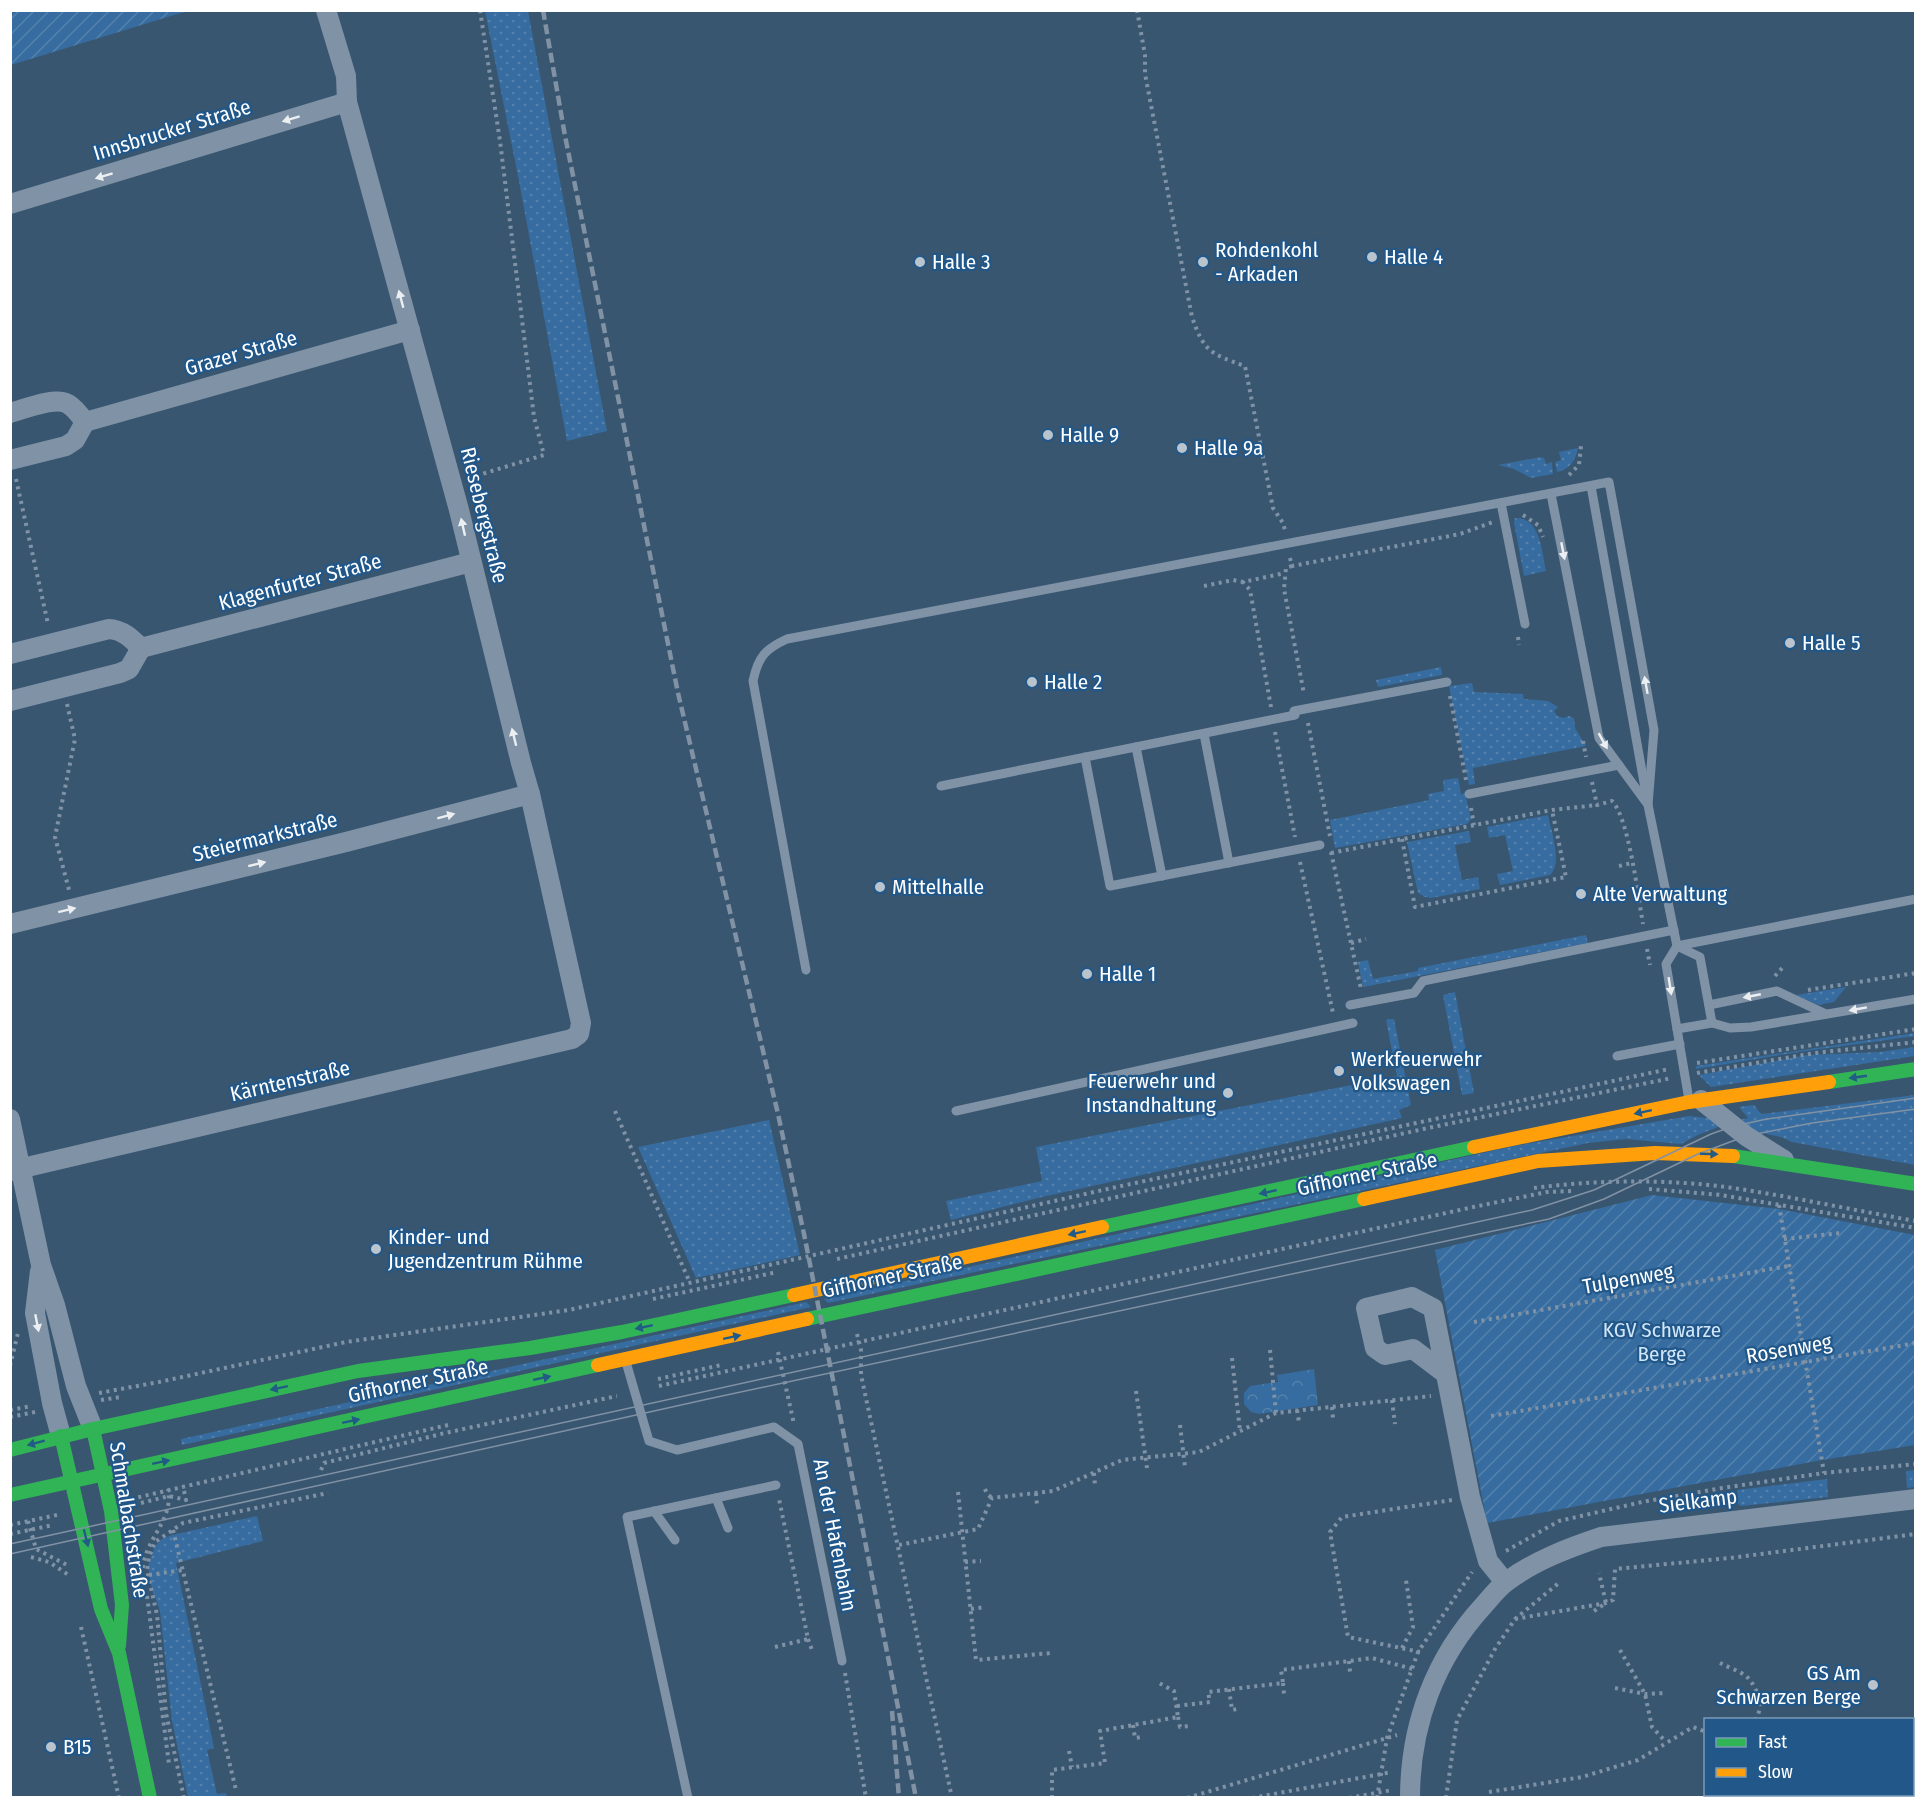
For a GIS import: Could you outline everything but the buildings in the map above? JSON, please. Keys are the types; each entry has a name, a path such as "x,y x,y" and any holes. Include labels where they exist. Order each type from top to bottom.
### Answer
{"main road":[{"name":"Gifhorner Straße","path":"10,1450 61,1436 358,1371 530,1348 622,1332 1695,1101 1916,1069"},
{"name":"Gifhorner Straße","path":"10,1495 1538,1161 1609,1154 1663,1152 1725,1155 1916,1184"},
{"name":"Schmalbachstraße","path":"93,1429 111,1511 122,1605 119,1653"},
{"name":"Schmalbachstraße","path":"61,1436 102,1609 119,1653 150,1797"}],"street":[{"name":"Riesebergstraße","path":"326,10 346,76 347,102 452,483 530,794 580,1023 579,1034"},
{"name":"Innsbrucker Straße","path":"10,204 347,102"},
{"name":"Grazer Straße","path":"85,422 410,330"},
{"path":"10,413 55,401 66,402 85,422 75,440 66,446 10,460"},
{"name":"Klagenfurter Straße","path":"141,648 471,562"},
{"path":"10,654 109,629 119,630 131,637 141,648 129,669 120,673 10,701"},
{"name":"Steiermarkstraße","path":"10,924 346,842 530,794"},
{"name":"Kärntenstraße","path":"16,1170 572,1039 579,1034"},
{"name":"Gifhorner Straße","path":"1695,1101 1790,1164"},
{"path":"10,1119 16,1170 41,1265 55,1305 72,1373 90,1399 93,1429"},
{"path":"41,1265 35,1313 52,1403 61,1436"},
{"path":"1446,1374 1413,1349 1385,1355 1375,1348 1366,1308 1412,1297 1433,1308 1450,1394 1470,1497 1488,1561 1504,1582"},
{"name":"Sielkamp","path":"1411,1784 1420,1717 1440,1666 1475,1615 1504,1582 1563,1549 1601,1537 1913,1500"}],"lane":[{"path":"806,970 753,681 756,665 764,653 787,639 1609,482 1654,730 1648,805"},
{"path":"1591,486 1648,805 1677,946 1666,964 1683,1066 1695,1101"},
{"path":"1551,494 1599,738 1648,805"},
{"path":"1501,503 1525,624"},
{"path":"941,786 1273,720 1307,709 1447,682"},
{"path":"1204,734 1229,863"},
{"path":"1136,747 1162,876"},
{"path":"1085,757 1110,886 1298,849 1321,850"},
{"path":"1469,794 1619,765"},
{"path":"1677,946 1916,899"},
{"path":"1350,1005 1414,993 1423,981 1674,930"},
{"path":"1677,946 1700,957 1712,1023"},
{"path":"1708,1005 1777,991 1826,1014"},
{"path":"1677,1029 1712,1023 1730,1028 1751,1027 1916,999"},
{"path":"956,1111 1353,1023"},
{"path":"1617,1056 1680,1044"},
{"name":"An der Hafenbahn","path":"625,1360 649,1441 677,1450 774,1427 798,1444 842,1661"},
{"path":"688,1797 627,1517 776,1485"},
{"path":"716,1498 728,1528"},
{"path":"654,1511 675,1540"}],"path":[{"path":"452,483 544,456 534,417 500,141 480,10"},
{"path":"1292,566 1286,568 1284,589 1329,828 1331,853 1363,1002"},
{"path":"1204,586 1233,580 1243,582 1285,573"},
{"path":"1243,582 1250,590 1298,849 1336,1026"},
{"path":"1447,682 1474,825"},
{"path":"1321,850 1331,853 1552,810 1597,805"},
{"path":"1402,839 1415,907 1566,877 1552,810"},
{"path":"1619,866 1632,863"},
{"path":"1352,943 1366,939"},
{"path":"1797,991 1916,973"},
{"path":"90,1399 346,1342 569,1310 1240,1160 1683,1066 1916,1029"},
{"path":"615,1111 692,1289"},
{"path":"1524,1190 1572,1185 1672,1183 1725,1187 1916,1221"},
{"path":"1649,1189 1712,1194 1779,1207 1916,1228"},
{"path":"659,1386 1478,1206 1547,1192 1573,1191"},
{"path":"1779,1207 1824,1473"},
{"path":"1784,1239 1841,1233"},
{"name":"Tulpenweg","path":"1474,1322 1788,1266"},
{"path":"846,1337 869,1332"},
{"path":"857,1334 861,1375 952,1797"},
{"name":"Rosenweg","path":"1491,1416 1916,1343"},
{"path":"787,1350 778,1352 798,1444"},
{"path":"1270,1350 1276,1413"},
{"path":"1232,1358 1240,1431"},
{"path":"632,1384 721,1365"},
{"path":"159,1382 160,1389"},
{"path":"1136,1391 1147,1468"},
{"path":"985,1489 992,1498 1053,1491 1122,1460 1198,1452 1276,1413 1450,1394"},
{"path":"90,1399 125,1396"},
{"path":"321,1470 324,1463 434,1435 617,1396"},
{"path":"1392,1400 1395,1424"},
{"path":"10,1410 32,1406"},
{"path":"1332,1407 1333,1418"},
{"path":"1297,1410 1299,1422"},
{"path":"168,1489 453,1424"},
{"path":"1180,1425 1185,1467"},
{"path":"1506,1551 1558,1521 1642,1502 1824,1473 1916,1464"},
{"path":"1094,1473 1095,1486"},
{"path":"776,1485 812,1650"},
{"path":"141,1503 169,1496 186,1500 183,1486"},
{"path":"958,1492 976,1660 1051,1653"},
{"path":"184,1797 166,1713 158,1615 147,1570 155,1542 183,1523 328,1493"},
{"path":"1036,1493 1037,1505"},
{"path":"169,1496 164,1521 147,1548 143,1567 170,1768"},
{"path":"1440,1666 1402,1648 1348,1637 1330,1532 1342,1516 1470,1497"},
{"path":"899,1545 978,1529 992,1498"},
{"path":"42,1553 31,1557 49,1562 72,1577 66,1564 36,1549 30,1530 28,1522 11,1525 12,1533 30,1530 52,1524"},
{"path":"173,1530 236,1790"},
{"path":"1594,1611 1613,1600 1615,1569 1730,1558 1916,1534"},
{"path":"965,1562 981,1561"},
{"path":"149,1575 183,1570"},
{"path":"1599,1573 1606,1603"},
{"path":"1402,1648 1413,1627 1407,1580"},
{"path":"1446,1797 1456,1720 1515,1618 1560,1582"},
{"path":"1515,1618 1606,1603"},
{"path":"971,1609 985,1607"},
{"path":"80,1623 119,1797"},
{"path":"776,1647 808,1639"},
{"path":"1620,1650 1645,1694 1653,1727 1666,1742"},
{"path":"1288,1694 1284,1694 1281,1670 1372,1658 1440,1666"},
{"path":"842,1661 854,1715 866,1797"},
{"path":"1349,1661 1350,1672"},
{"path":"1720,1663 1745,1676 1756,1689 1760,1704 1756,1718"},
{"path":"1159,1683 1174,1692 1180,1727 1190,1726"},
{"path":"1177,1706 1210,1702 1208,1692 1283,1683"},
{"path":"1615,1688 1645,1694 1665,1692"},
{"path":"1229,1689 1232,1710 1237,1709"},
{"path":"1052,1797 1052,1770 1105,1763 1100,1731 1178,1717"},
{"path":"1133,1725 1135,1738 1141,1737"},
{"path":"1489,1792 1582,1777 1638,1760 1693,1727 1704,1731"},
{"path":"1187,1797 1418,1729"},
{"path":"1069,1751 1072,1767"},
{"path":"1252,1797 1411,1784"},
{"path":"1349,1797 1411,1784"}],"green space":[{"path":"11,10 187,10 187,11 11,65"},
{"path":"485,11 528,11 607,431 567,441 519,181"},
{"path":"1578,448 1571,464 1557,472 1555,462 1561,460 1559,452"},
{"path":"1544,458 1546,464 1552,462 1553,474 1531,478 1514,469 1498,465"},
{"path":"1515,518 1524,519 1535,530 1539,537 1546,571 1524,576"},
{"path":"1441,667 1442,675 1378,687 1376,680"},
{"path":"1472,683 1474,692 1523,694 1524,699 1548,701 1558,707 1554,711 1557,716 1574,718 1575,728 1586,746 1473,768 1475,784 1469,785 1449,686"},
{"path":"1458,778 1461,794 1465,793 1471,819 1467,824 1335,848 1330,820 1429,800 1428,794 1444,791 1443,780"},
{"path":"1548,815 1556,855 1554,870 1550,875 1500,885 1497,874 1513,871 1505,835 1489,838 1487,827"},
{"path":"1469,831 1471,842 1455,845 1462,880 1478,877 1480,889 1431,898 1418,893 1407,842"},
{"path":"1586,935 1588,943 1363,987 1358,962 1368,960 1373,979"},
{"path":"1846,987 1834,1002 1818,1005 1796,995"},
{"path":"1455,992 1474,1093 1462,1095 1443,995"},
{"path":"1394,1019 1411,1105 1399,1110 1402,1118 1042,1197 951,1220 946,1201 1042,1181 1036,1147 1397,1076 1386,1020"},
{"path":"1915,1033 1915,1036 1696,1069 1696,1066"},
{"path":"1915,1047 1915,1056 1711,1087 1699,1075 1808,1055 1880,1052"},
{"path":"1915,1095 1915,1165 1792,1142 1781,1137 1723,1125 1681,1144 1626,1139 1588,1143 828,1303 824,1299 1514,1146 1689,1116 1715,1119 1724,1124 1748,1118 1739,1107 1754,1105 1761,1114"},
{"path":"769,1120 800,1255 696,1278 638,1147"},
{"name":"KGV Schwarze Berge","path":"1652,1195 1779,1209 1915,1235 1915,1445 1822,1460 1487,1523 1435,1250"},
{"path":"806,1302 811,1307 182,1445 181,1439"},
{"path":"1314,1369 1318,1405 1259,1414 1251,1412 1244,1404 1244,1393 1250,1386 1278,1382 1277,1375"},
{"path":"1915,1470 1915,1487 1907,1488 1906,1471"},
{"path":"1827,1479 1828,1497 1741,1506 1738,1504 1737,1490"},
{"path":"257,1516 263,1541 176,1563 214,1748 207,1750 217,1794 226,1793 227,1797 188,1797 172,1721 160,1611 152,1589 148,1566 155,1546 162,1539"},
{"path":"1802,1796 1803,1797 1746,1797"}],"tram line":[{"path":"10,1544 1532,1210 1594,1190 1711,1134 1734,1126 1767,1119 1916,1098"},
{"path":"10,1554 708,1399 1549,1219 1604,1199 1698,1154 1746,1136 1812,1123 1916,1109"}],"railway":[{"path":"543,10 565,136 678,693 778,1114 804,1234 916,1798"},
{"path":"892,1711 899,1798"}],"traffic: fast":[{"path":"1829,1082 1916,1069"},
{"path":"1102,1227 1474,1147"},
{"path":"1733,1156 1916,1184"},
{"path":"807,1319 1364,1199"},
{"path":"10,1450 93,1429 358,1371 530,1348 622,1332 794,1295"},
{"path":"10,1495 598,1365"},
{"path":"93,1429 111,1511 122,1605 119,1646"},
{"path":"61,1436 101,1609 119,1653 150,1798"}],"traffic: slow":[{"path":"1474,1147 1689,1102 1829,1082"},
{"path":"1364,1199 1538,1161 1655,1153 1733,1156"},
{"path":"794,1295 1102,1227"},
{"path":"598,1365 807,1319"}],"place":[{"name":"Halle 4","path":"1372,257"},
{"name":"Halle 3","path":"920,262"},
{"name":"Rohdenkohl - Arkaden","path":"1203,262"},
{"name":"Halle 9","path":"1048,435"},
{"name":"Halle 9a","path":"1182,448"},
{"name":"Halle 5","path":"1790,643"},
{"name":"Halle 2","path":"1032,682"},
{"name":"Mittelhalle","path":"880,887"},
{"name":"Alte Verwaltung","path":"1581,894"},
{"name":"Halle 1","path":"1087,974"},
{"name":"Werkfeuerwehr Volkswagen","path":"1339,1071"},
{"name":"Feuerwehr und Instandhaltung","path":"1228,1093"},
{"name":"Kinder- und Jugendzentrum Rühme","path":"376,1249"},
{"name":"GS Am Schwarzen Berge","path":"1873,1685"},
{"name":"B15","path":"51,1747"}]}
